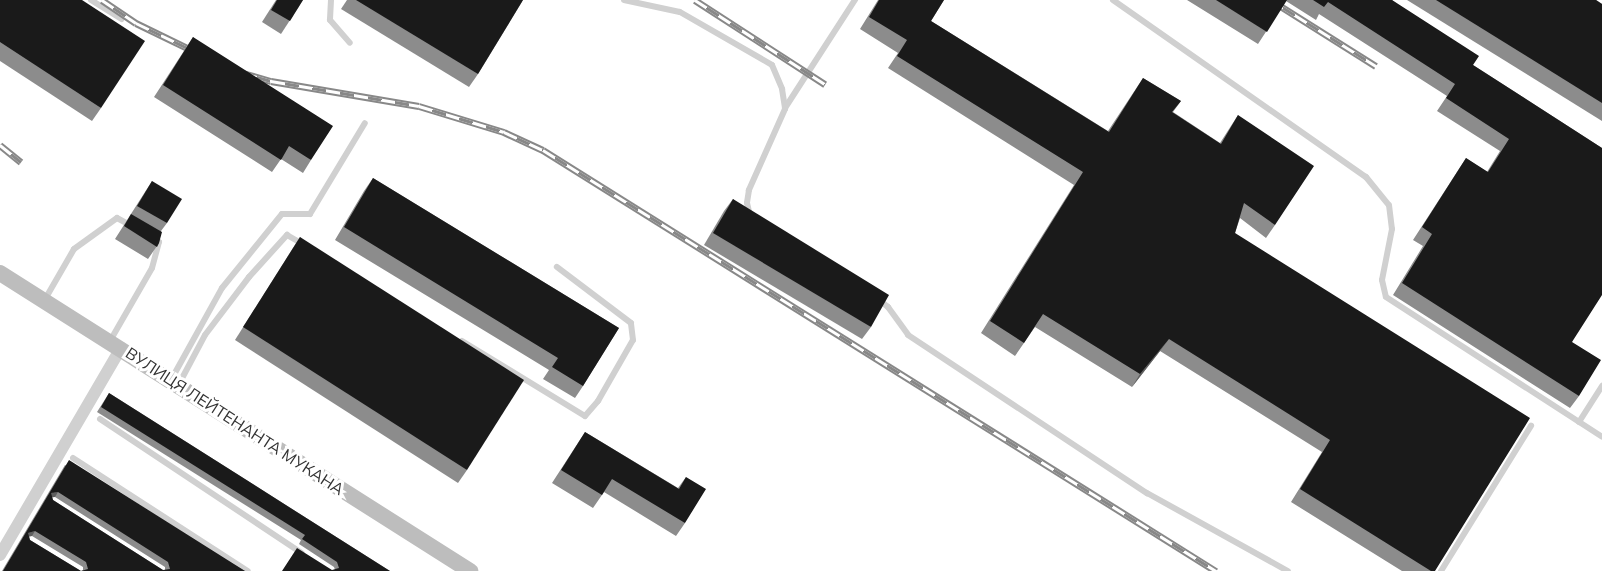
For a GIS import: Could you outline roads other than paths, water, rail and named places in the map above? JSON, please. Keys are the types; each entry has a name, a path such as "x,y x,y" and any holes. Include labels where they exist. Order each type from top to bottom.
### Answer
{"main road":[{"name":"ВУЛИЦЯ ЛЕЙТЕНАНТА МУКАНА","path":"0,273 470,571"}],"street":[{"path":"0,555 115,345"}],"lane":[{"path":"91,0 121,19"},
{"path":"331,0 330,20 350,43"},
{"path":"624,0 680,12 772,65 782,89 785,108"},
{"path":"754,221 749,215 747,203 749,190 785,108 855,0"},
{"path":"1113,0 1366,177 1389,205 1392,229 1382,280 1386,297 1602,437"},
{"path":"175,383 222,288 282,214 310,214 365,123"},
{"path":"44,301 75,249 117,218 134,227"},
{"path":"175,383 206,335 249,276 287,235 307,247"},
{"path":"115,345 152,268 159,242 150,237"},
{"path":"456,337 585,416 598,401 633,340 631,323 557,267"},
{"path":"872,295 888,307 908,335 1146,493 1288,571"},
{"path":"1580,422 1602,386"},
{"path":"100,419 305,555"},
{"path":"1441,571 1531,426"},
{"path":"74,458 248,571"}],"railway":[{"path":"102,0 136,23 202,55"},
{"path":"695,0 825,84"},
{"path":"1271,0 1376,66"},
{"path":"243,73 271,81 419,106 504,132 543,150 1216,571"},
{"path":"0,145 21,162"}]}
